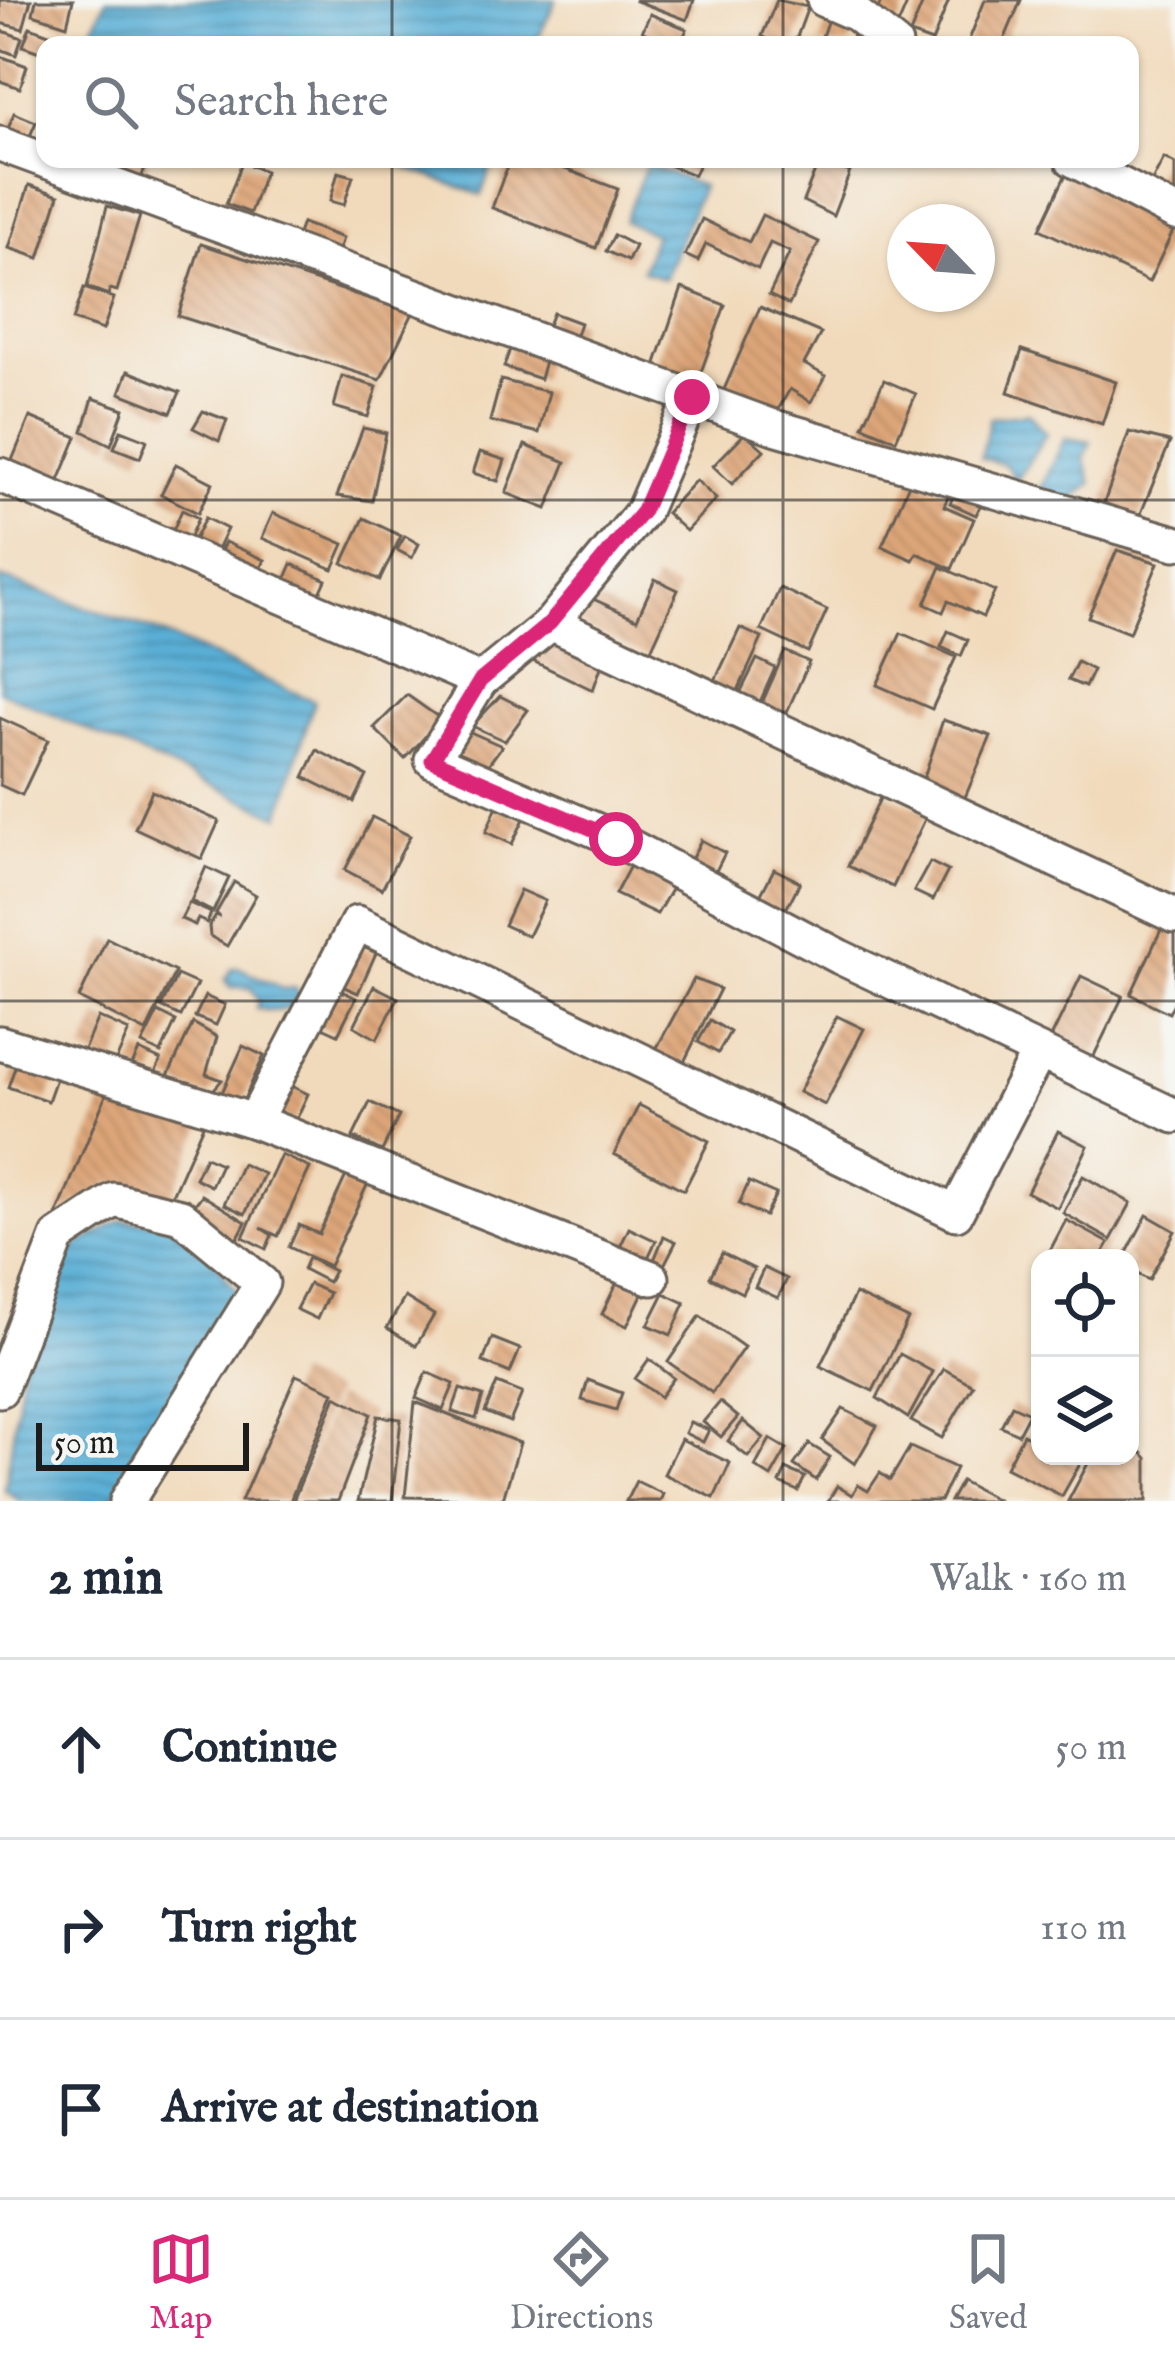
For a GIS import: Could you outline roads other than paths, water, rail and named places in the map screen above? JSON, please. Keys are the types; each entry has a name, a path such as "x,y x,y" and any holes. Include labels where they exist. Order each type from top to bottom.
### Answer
{"street":[{"path":"824,0 856,14 884,36"},
{"path":"0,144 36,157"},
{"path":"66,168 771,426 1175,543"},
{"path":"1089,168 1175,213"},
{"path":"692,397 643,511 550,623 480,681 432,760 616,839 840,956 1175,1116"},
{"path":"0,475 480,681"},
{"path":"550,623 1175,916"},
{"path":"254,1121 357,923 956,1214 1039,1052"},
{"path":"0,1042 254,1121 652,1278"},
{"path":"0,1390 58,1237 114,1200 182,1216 262,1282 127,1501"}],"water":[{"path":"106,0 556,0 539,36 89,36"},
{"path":"407,168 491,168 481,195"},
{"path":"645,168 702,186 664,279 642,270 655,234 624,221"},
{"path":"1028,413 1046,434 1016,482 1006,465 981,458 990,418"},
{"path":"1065,438 1091,442 1084,459 1092,484 1062,506 1037,497"},
{"path":"0,578 155,631 314,701 280,816 0,691"},
{"path":"233,968 283,989 295,988 301,995 281,1010 256,1008 259,1003 251,988 230,987 225,980"},
{"path":"122,1220 165,1222 211,1256 237,1292 224,1326 110,1501 20,1501 5,1490 23,1364 73,1248"}]}
